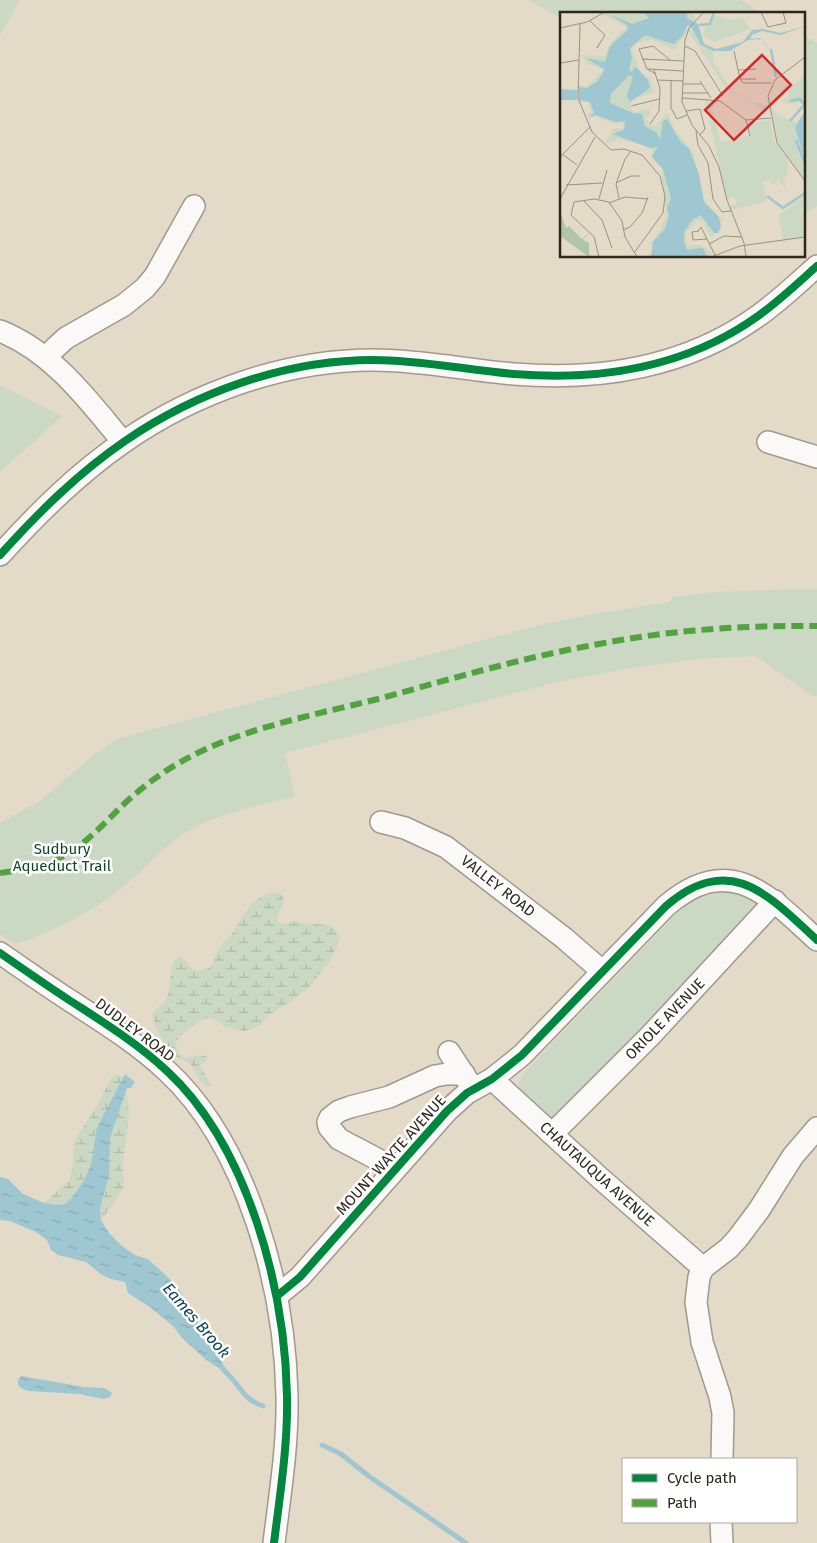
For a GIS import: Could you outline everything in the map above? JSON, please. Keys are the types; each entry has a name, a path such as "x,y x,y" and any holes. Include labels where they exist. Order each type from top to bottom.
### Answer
{"street":[{"path":"46,358 66,338 124,305 145,288 155,276 194,206"},
{"path":"0,555 60,494 123,442 171,413 217,392 274,374 324,364 373,360 514,374 562,376 605,374 656,364 705,347 732,333 758,316 817,266"},
{"path":"0,331 46,358 73,383 123,442"},
{"path":"768,442 817,457"},
{"name":"VALLEY ROAD","path":"381,822 405,828 453,852 557,932 602,972"},
{"name":"MOUNT WAYTE AVENUE","path":"277,1296 300,1277 447,1112 468,1082 492,1079 522,1055 666,906 688,889 701,883 716,880 747,885 775,901 817,940"},
{"name":"ORIOLE AVENUE","path":"552,1134 650,1036 775,901"},
{"name":"DUDLEY ROAD","path":"0,953 141,1049 167,1071 198,1106 220,1139 242,1186 267,1257 277,1296"},
{"path":"449,1052 468,1082"},
{"path":"393,1171 339,1138 329,1127 328,1122 330,1118 350,1107 389,1097 435,1076 447,1074 468,1082"},
{"name":"CHAUTAUQUA AVENUE","path":"492,1079 600,1178 703,1268"},
{"path":"722,1458 722,1405 702,1342 696,1302 699,1277 703,1268 729,1248 738,1238 759,1210 793,1156 813,1140"},
{"path":"274,1543 284,1455 287,1407 284,1348 277,1296"},
{"path":"721,1523 722,1543"}],"green space":[{"path":"0,0 20,0 0,35"},
{"path":"528,0 740,0 761,12 560,12 560,17"},
{"path":"804,36 817,43 817,206 804,215"},
{"path":"0,385 62,416 0,472"},
{"name":"Sudbury Aqueduct Trail","path":"817,589 817,696 812,696 756,656 698,659 625,669 558,682 285,753 295,796 215,818 190,830 163,850 111,896 85,913 58,927 15,944 0,934 0,823 40,801 91,757 117,739 536,626 593,614 670,602 673,597 715,592"},
{"path":"277,892 284,901 276,918 280,924 297,921 328,925 334,928 340,937 338,944 330,961 308,988 269,1015 261,1024 245,1031 225,1027 218,1021 208,1018 201,1020 180,1036 176,1042 176,1047 181,1057 207,1057 207,1060 200,1065 212,1087 207,1086 201,1081 190,1064 174,1055 167,1046 152,1017 153,1014 167,998 172,967 177,958 182,957 195,970 207,969 213,963 218,949 229,937 249,908 261,897"},
{"path":"720,892 735,893 749,897 757,903 759,910 554,1120 548,1119 519,1093 519,1083 524,1073 682,908 695,899"},
{"path":"115,1075 123,1078 97,1127 91,1165 79,1189 65,1204 52,1205 44,1203 69,1181 73,1167 74,1145 78,1135 95,1109 112,1077"},
{"path":"126,1092 129,1110 123,1165 124,1185 101,1220 101,1204 109,1176 110,1138"}],"water":[{"path":"125,1074 135,1082 131,1088 127,1088 110,1138 109,1176 101,1204 101,1220 109,1233 122,1246 135,1255 148,1259 175,1284 190,1306 194,1317 216,1346 225,1372 206,1360 181,1337 174,1327 150,1307 128,1293 125,1282 102,1275 86,1262 58,1255 51,1250 47,1240 36,1232 10,1221 0,1220 0,1177 8,1179 23,1194 44,1203 58,1205 65,1204 70,1200 83,1182 91,1165 97,1127"},
{"path":"21,1376 84,1387 103,1388 112,1393 110,1397 104,1399 80,1394 29,1391 20,1387 18,1381"}],"waterway":[{"name":"Eames Brook","path":"221,1366 247,1397 263,1406"},
{"name":"Eames Brook","path":"322,1445 341,1454 370,1477 466,1543"}],"marked path":[{"path":"0,873 35,867 65,855 91,836 142,789 172,767 206,749 269,726 571,649 653,635 708,629 762,626 817,626"}],"cycle path":[{"path":"0,555 59,494 108,453 152,423 212,394 243,382 275,373 340,361 408,362 546,376 578,375 642,367 702,348 731,333 766,310 817,266"},
{"path":"277,1296 300,1277 447,1111 467,1093 492,1079 522,1055 666,906 689,890 710,882 729,881 747,886 765,895 782,908 817,940"},
{"path":"0,953 120,1033 167,1071 195,1102 220,1138 240,1179 257,1222 270,1266 285,1354 286,1433 274,1543"}]}
